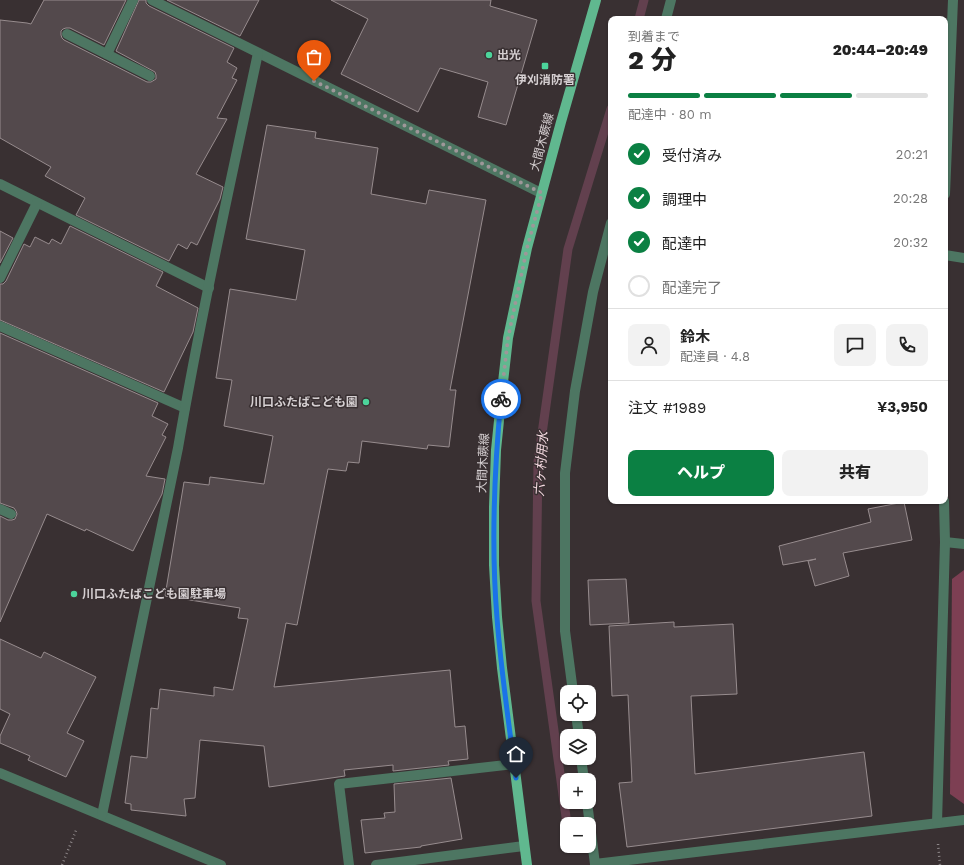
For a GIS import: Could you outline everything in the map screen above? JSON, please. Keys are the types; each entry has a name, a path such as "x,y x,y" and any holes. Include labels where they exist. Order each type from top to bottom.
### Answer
{"main road":[{"name":"大間木蕨線","path":"527,865 496,617 494,514 496,450 508,338 527,248 596,0"}],"street":[{"path":"107,54 133,0"},
{"path":"152,0 542,193"},
{"path":"667,16 671,0"},
{"path":"948,121 953,0"},
{"path":"67,34 150,76"},
{"path":"102,815 178,448 208,288 258,53"},
{"path":"0,184 208,288"},
{"path":"0,278 37,203"},
{"path":"572,685 565,631 565,474 575,391 593,292 608,234"},
{"path":"948,255 964,258"},
{"path":"0,326 185,408"},
{"path":"937,823 945,542 944,504"},
{"path":"0,509 11,514"},
{"path":"945,542 964,544"},
{"path":"349,865 339,784 514,764"},
{"path":"0,772 221,865"},
{"path":"588,809 595,864 964,820"},
{"path":"376,865 524,846"}],"path":[{"path":"62,865 85,808"}],"shaded area":[{"path":"964,570 964,804 950,794 952,579"}],"building":[{"path":"44,0 126,0 104,45 70,28 63,29 61,31 61,35 64,40 147,82 151,82 156,79 155,72 116,51 139,0 146,0 146,3 149,6 234,48 227,62 237,68 232,78 237,80 217,118 227,119 196,174 223,187 220,199 197,245 191,242 187,249 178,244 169,261 76,215 85,198 45,176 51,167 0,138 0,20 31,24"},
{"path":"167,0 259,0 240,36"},
{"path":"331,0 491,0 490,6 537,20 506,125 478,117 488,82 440,68 418,112 341,74 368,19"},
{"name":"川口ふたばこども園","path":"267,125 316,132 315,138 378,148 371,194 426,204 429,190 486,200 450,390 456,390 449,447 428,445 427,449 362,441 359,463 348,462 346,471 328,469 297,625 286,623 274,687 450,670 455,727 465,726 468,759 448,761 449,765 393,771 393,765 344,770 345,776 269,787 264,746 200,740 195,798 184,799 186,816 131,810 131,804 125,803 131,756 147,758 151,708 158,709 160,689 214,696 214,687 233,690 248,619 238,618 240,608 165,596 184,482 209,485 210,477 264,484 273,436 224,426 232,380 216,378 230,289 296,300 305,250 246,239"},
{"path":"70,226 163,272 156,286 198,308 193,332 164,392 0,320 0,284 3,284 6,281 24,244 30,247 35,237 49,244 52,239 61,244"},
{"path":"0,231 13,238 0,263"},
{"path":"0,333 158,403 152,416 168,424 162,435 166,437 146,476 165,479 162,494 133,551 86,529 85,531 47,514 0,622 0,516 8,520 12,520 15,519 17,514 14,508 0,503"},
{"path":"894,504 904,504 912,540 843,553 849,576 815,586 808,561 816,559 783,565 779,546 871,522 868,509"},
{"path":"626,579 629,623 590,625 588,580"},
{"path":"674,622 674,627 733,624 737,694 691,696 695,774 864,752 872,816 627,847 619,783 632,782 628,695 612,696 609,626"},
{"path":"0,639 41,658 44,652 96,677 67,733 84,741 66,777 28,760 30,756 0,743 0,736 10,714 0,709"},
{"path":"451,778 462,839 421,847 365,853 361,820 385,818 384,813 395,812 394,784"}],"waterway":[{"name":"六ヶ村用水","path":"640,16 644,0"},
{"name":"六ヶ村用水","path":"566,817 536,601 538,462 568,249 608,119"}],"way so far":[{"path":"314,81 542,193 527,248 508,338 501,399"}],"place":[{"name":"出光","path":"489,55"},
{"name":"伊刈消防署","path":"545,66"},
{"name":"川口ふたばこども園","path":"366,402"},
{"name":"川口ふたばこども園駐車場","path":"74,594"}],"route":[{"path":"501,399 496,450 494,507 496,617 516,778"}]}
